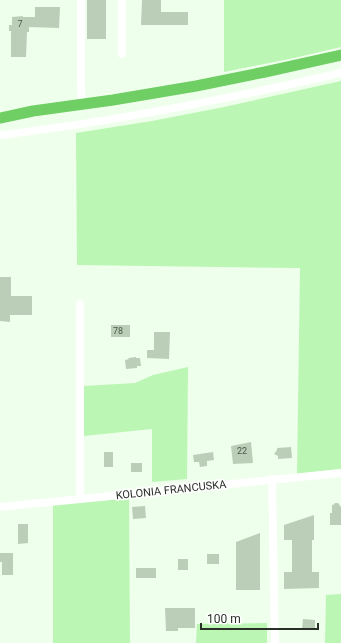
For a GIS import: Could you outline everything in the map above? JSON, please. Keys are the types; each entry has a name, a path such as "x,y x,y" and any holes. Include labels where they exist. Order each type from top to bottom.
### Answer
{"highway":[{"path":"0,118 33,111 143,95 216,82 282,69 341,55"},
{"path":"0,112 33,111"}],"street":[{"path":"81,0 82,104"},
{"path":"122,0 122,54"},
{"path":"0,135 80,125 224,99 341,73"},
{"path":"80,304 80,499"},
{"name":"KOLONIA FRANCUSKA","path":"0,507 341,472"},
{"path":"272,480 275,643"}],"green space":[{"path":"224,0 341,0 341,47 224,72"},
{"path":"341,81 341,469 297,474 300,268 77,265 76,133 152,121 224,107"},
{"path":"188,367 187,479 152,482 152,429 84,436 83,386 135,383 153,375"},
{"path":"129,497 130,643 53,643 53,505"},
{"path":"341,594 341,643 325,643 326,595"},
{"path":"267,623 267,643 196,643 197,624"}],"building":[{"path":"87,0 106,0 106,39 87,39"},
{"path":"142,0 161,0 161,12 188,12 188,25 141,25"},
{"path":"35,7 60,7 59,28 29,27 29,32 27,32 26,57 11,57 11,31 9,31 9,25 12,25 12,17 35,17"},
{"path":"0,277 11,277 11,296 32,296 32,315 10,315 10,322 0,321"},
{"path":"111,325 130,325 130,337 111,337"},
{"path":"154,332 170,332 169,359 147,358 147,350 154,350"},
{"path":"136,357 140,358 141,366 126,369 125,360"},
{"path":"251,442 253,463 233,464 231,446"},
{"path":"291,447 292,458 278,459 278,456 274,454 277,448"},
{"path":"104,452 113,452 113,467 104,467"},
{"path":"213,452 214,460 207,461 207,466 200,467 199,462 194,462 193,455"},
{"path":"131,463 142,463 142,472 131,472"},
{"path":"338,503 341,507 341,525 330,525 330,513 332,513 332,505"},
{"path":"145,506 146,518 133,519 132,507"},
{"path":"314,515 312,572 319,572 319,588 284,589 284,572 292,572 292,540 284,540 284,525"},
{"path":"18,524 28,524 28,543 18,544"},
{"path":"260,533 260,590 236,590 236,542"},
{"path":"0,553 13,553 13,575 2,575"},
{"path":"207,554 219,554 219,564 207,564"},
{"path":"178,559 188,559 188,570 178,570"},
{"path":"136,568 156,568 156,578 136,578"},
{"path":"165,608 195,608 195,628 178,628 178,631 166,631"},
{"path":"303,619 315,620 315,629 302,629"}]}
